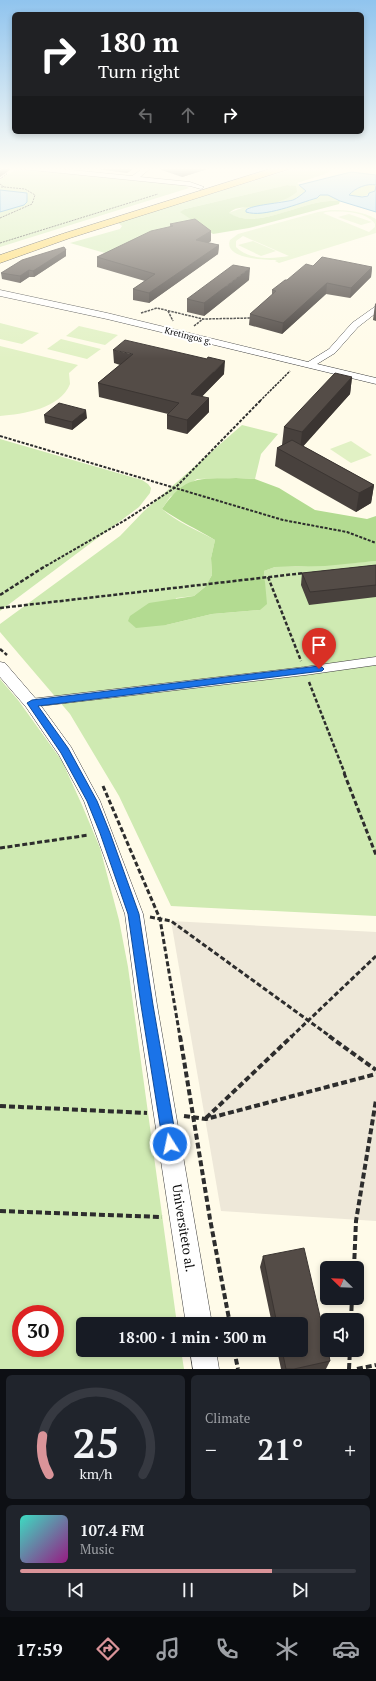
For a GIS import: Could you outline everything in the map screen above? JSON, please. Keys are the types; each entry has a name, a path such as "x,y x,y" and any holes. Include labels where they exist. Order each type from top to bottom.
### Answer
{"main road":[{"path":"0,250 67,231"},
{"path":"0,259 80,231"}],"street":[{"name":"Kretingos g.","path":"0,293 107,316 376,381"},
{"path":"310,365 314,360 332,351 355,325 376,309"},
{"name":"Universiteto al.","path":"0,667 32,703 65,751 92,801 134,914 198,1317"},
{"path":"204,1357 206,1369"}],"lane":[{"path":"32,703 305,671 376,661"}],"path":[{"path":"0,243 39,231"},
{"path":"157,308 203,319 222,320 259,318"},
{"path":"189,330 203,319"},
{"path":"0,595 58,558 127,519 176,487 292,369"},
{"path":"0,436 283,520 347,532 376,543"},
{"path":"0,608 307,573"},
{"path":"268,577 376,855"},
{"path":"0,848 105,833"},
{"path":"134,914 171,921 376,1070"},
{"path":"206,1119 376,956"},
{"path":"0,1106 165,1114 206,1119 376,1074"},
{"path":"354,1261 356,1221 376,1100"},
{"path":"193,1117 229,1317"},
{"path":"0,1211 183,1218"},
{"path":"235,1357 238,1369"},
{"path":"349,1369 350,1357"},
{"path":"357,1369 376,1365"}],"green space":[{"path":"0,231 52,231 0,247"},
{"path":"113,231 173,231 112,255 70,243"},
{"path":"208,231 232,231 213,234"},
{"path":"249,231 376,231 376,233 279,263 275,261 277,260 255,259 239,255 233,251 230,246 230,240 238,234","holes":["243,236 289,256 261,258 241,251 236,247 236,241"]},
{"path":"253,241 276,251 261,256 238,245"},
{"path":"0,323 39,333 22,344 0,339"},
{"path":"79,326 118,335 105,345 66,336"},
{"path":"61,339 101,349 87,359 47,349"},
{"path":"0,346 78,365 69,373 70,384 65,392 50,405 30,412 0,416"},
{"path":"242,425 278,434 261,454 255,479 197,479 170,497 162,509 181,522 215,540 211,558 212,575 205,587 194,596 176,598 166,625 212,614 260,610 265,582 264,571 275,567 376,561 376,916 171,906 119,796 70,714 0,632 0,624 120,536 144,511"},
{"path":"0,439 142,480 151,488 150,493 139,507 0,611"},
{"path":"351,441 372,455 351,463 330,449"},
{"path":"212,478 255,479 279,488 315,510 367,519 376,516 376,561 325,566 275,567 264,571 267,604 260,610 212,614 166,625 136,628 128,621 130,616 149,603 194,596 205,587 212,575 211,558 215,540 162,509 178,490 193,481"},
{"path":"0,679 18,700 62,761 100,848 119,920 128,967 176,1317 76,1317 76,1357 182,1357 184,1369 0,1369"}],"shaded area":[{"path":"171,921 376,932 376,1221 221,1211"}],"building":[{"path":"151,231 211,231 196,240 219,245 149,293 133,289 155,274 97,257"},
{"path":"64,247 66,250 33,271 29,270 20,276 1,273 22,260"},
{"path":"322,257 372,267 351,288 327,283 283,323 250,314 276,291 272,290 306,264 313,266"},
{"path":"233,265 250,268 204,303 187,299"},
{"path":"125,340 207,359 208,357 225,361 191,394 209,398 187,420 167,415 179,403 98,383 133,354 113,350"},
{"path":"335,373 352,377 302,432 284,427"},
{"path":"59,403 86,410 72,422 44,415"},
{"path":"292,440 374,485 359,493 277,448"},
{"path":"376,565 376,585 310,592 302,573"},
{"path":"304,1248 320,1316 320,1357 329,1357 330,1361 294,1369 286,1369 283,1357 308,1357 308,1317 276,1317 263,1256"}],"route":[{"path":"170,1144 147,1005 134,914 92,801 65,751 32,703 319,669"}]}
